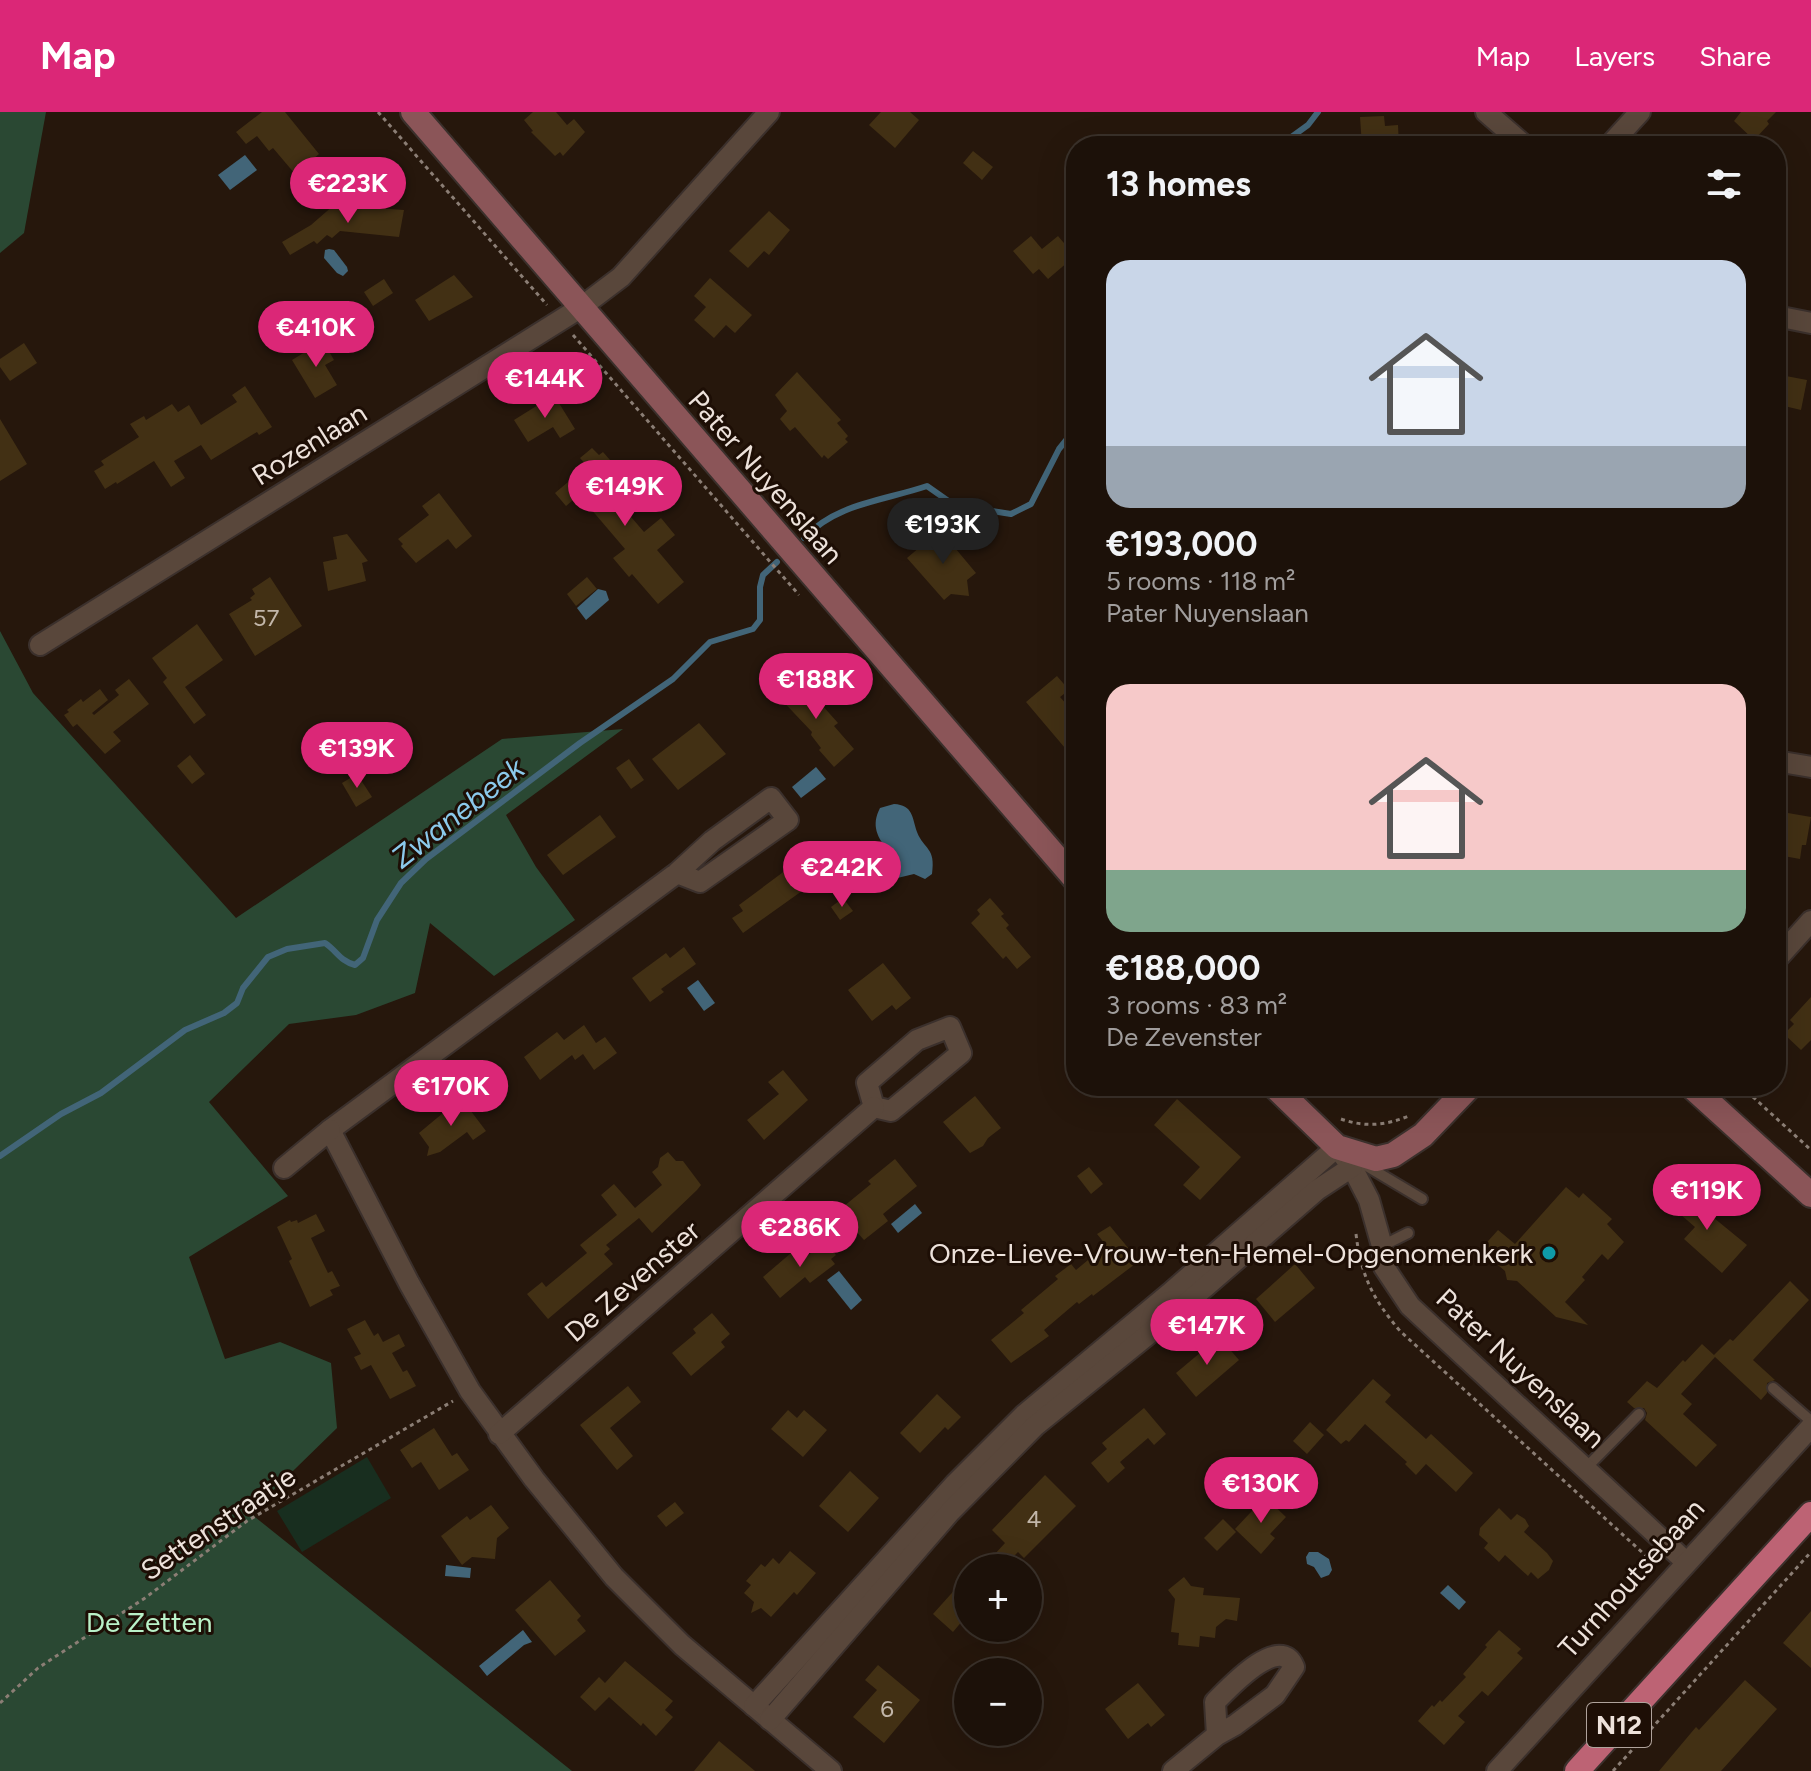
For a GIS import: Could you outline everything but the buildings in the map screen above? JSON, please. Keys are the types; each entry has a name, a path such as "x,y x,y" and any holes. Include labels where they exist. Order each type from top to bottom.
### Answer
{"main road":[{"name":"N12","path":"1577,1771 1811,1514"}],"street":[{"name":"Pater Nuyenslaan","path":"413,112 547,287 580,308 1066,868"},
{"name":"Rozenlaan","path":"40,645 580,308 621,277 769,112"},
{"path":"1486,112 1514,136"},
{"path":"1618,136 1640,112"},
{"path":"1786,318 1811,323"},
{"path":"1786,763 1811,767"},
{"path":"284,1168 330,1130 677,873 712,841 771,798 788,820 700,882 677,873"},
{"path":"1786,949 1811,921"},
{"name":"De Zevenster","path":"950,1027 961,1053 891,1111 874,1107 867,1083 917,1040 950,1027"},
{"name":"Pater Nuyenslaan","path":"1284,1096 1345,1157 1369,1200 1382,1246 1384,1267 1410,1306 1686,1562"},
{"name":"Pater Nuyenslaan","path":"1345,1157 1376,1159 1393,1155 1423,1135 1460,1096"},
{"path":"1702,1096 1811,1195"},
{"name":"De Zevenster","path":"499,1434 874,1107"},
{"path":"330,1130 409,1283 470,1391 499,1434 614,1577 682,1645 831,1771"},
{"path":"762,1713 897,1560 955,1484 1345,1157"},
{"name":"Turnhoutsebaan","path":"1497,1771 1811,1424"},
{"path":"1173,1771 1217,1735"}],"lane":[{"path":"1345,1157 1422,1199"},
{"path":"1382,1246 1408,1233"},
{"path":"1773,1388 1811,1424"},
{"path":"1585,1469 1639,1414"}],"path":[{"path":"765,556 782,575"},
{"path":"1752,1096 1811,1150"},
{"path":"1336,1118 1370,1125 1394,1121 1418,1111"},
{"name":"Settenstraatje","path":"0,1703 38,1668 145,1598 247,1521 470,1391"},
{"path":"1613,1771 1811,1552"}],"green space":[{"path":"0,112 46,112 24,233 0,253"},
{"name":"De Zetten","path":"0,631 33,693 236,918 502,739 623,729 506,815 536,867 575,920 494,976 430,923 415,993 356,1015 289,1024 209,1102 288,1196 189,1257 225,1359 280,1342 331,1363 337,1428 250,1513 572,1771 0,1771"},
{"path":"367,1457 391,1498 302,1552 277,1511"}],"water":[{"path":"245,155 257,170 230,190 218,175"},
{"path":"325,250 334,250 347,267 348,271 343,276 324,258"},
{"path":"598,589 606,591 609,600 586,620 577,608"},
{"path":"816,767 826,779 801,798 792,787"},
{"path":"894,804 908,809 920,838 931,854 932,874 925,879 914,874 889,880 889,851 881,841 876,820 880,808"},
{"path":"698,980 715,1003 704,1011 687,988"},
{"path":"915,1204 922,1213 898,1233 891,1224"},
{"path":"839,1271 862,1300 851,1310 827,1280"},
{"path":"1309,1552 1318,1552 1329,1559 1332,1570 1329,1575 1321,1578 1314,1567 1307,1564"},
{"path":"446,1565 471,1568 470,1578 445,1576"},
{"path":"1448,1585 1466,1602 1459,1610 1440,1593"},
{"path":"523,1630 532,1642 524,1645 487,1676 479,1666"}],"waterway":[{"name":"Zwanebeek","path":"1293,136 1308,125 1318,112"},
{"name":"Zwanebeek","path":"804,538 817,526 846,510 927,486 954,505 1011,514 1031,504 1066,440"},
{"name":"Zwanebeek","path":"0,1156 61,1114 101,1093 185,1030 224,1013 237,1003 243,988 268,957 287,949 325,943 355,965 363,958 377,920 401,883 426,859 580,743 673,679 710,642 753,629 760,620 763,575 777,562"}],"place":[{"name":"Onze-Lieve-Vrouw-ten-Hemel-Opgenomenkerk","path":"1549,1253"}]}
